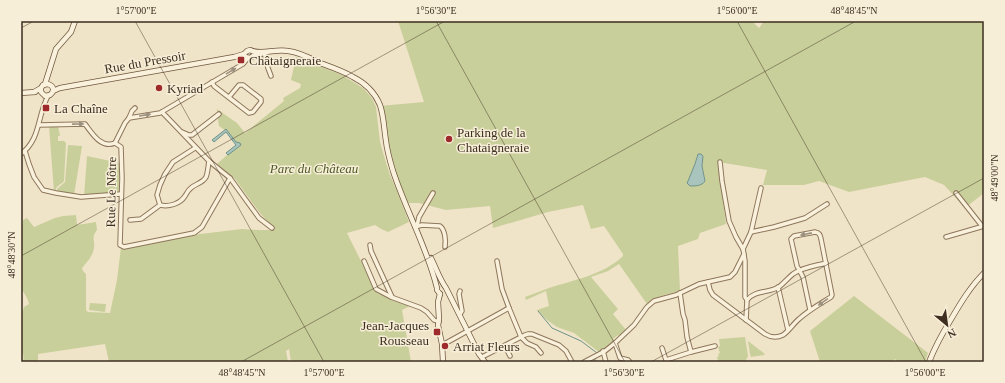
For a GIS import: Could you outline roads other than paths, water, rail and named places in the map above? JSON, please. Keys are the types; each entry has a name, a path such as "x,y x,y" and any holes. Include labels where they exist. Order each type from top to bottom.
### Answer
{"street":[{"path":"21,93 34,92 44,95 51,94 47,78 56,49 71,32 75,21"},
{"name":"Rue du Pressoir","path":"50,86 60,88 277,50 288,50 299,54 353,77 371,90 376,97 384,121 388,156 419,237"},
{"path":"263,52 271,76"},
{"path":"129,118 162,112 242,64 249,55"},
{"path":"212,82 214,86 249,113 253,112 261,102 261,98 243,84 239,85 229,97"},
{"path":"21,154 30,146 39,125 44,95 43,85 50,86"},
{"path":"39,125 84,124 99,140 104,144 109,145 115,143 125,123 135,108"},
{"path":"162,112 195,148 230,178 260,218 272,228"},
{"path":"179,130 192,135 219,114"},
{"name":"Rue Le Nôtre","path":"115,143 122,147 120,245 124,247 194,233 202,227 230,178"},
{"path":"160,205 158,194 165,174 173,162 195,148"},
{"path":"25,151 34,177 43,190 56,194 80,197 121,194"},
{"path":"130,220 141,219 160,205 173,205 181,200 191,187 204,179 209,161"},
{"path":"720,162 729,221 744,254 745,297 747,300 746,320"},
{"path":"743,249 751,232 761,188"},
{"path":"946,237 983,226 956,193"},
{"path":"433,194 419,217 416,227 440,226 443,230 446,243 444,247"},
{"path":"751,232 805,218 827,204"},
{"path":"708,282 713,295 765,334 776,337 784,334 799,318 810,310 819,306 832,295 820,234 815,232 794,236 791,239 796,266 803,276 810,310"},
{"path":"419,237 445,287 438,302 438,325 442,344 443,362"},
{"path":"419,237 433,270 437,292 443,292 449,295 485,362"},
{"path":"370,245 371,251 392,297"},
{"path":"584,362 603,352 615,343 634,326 647,307 654,301 680,293 699,284 731,276 735,272 744,254"},
{"path":"364,261 376,289 421,308 434,320 439,322"},
{"path":"497,261 502,288 522,337 527,343 536,347 541,353"},
{"path":"747,300 754,294 778,287 794,273 826,263"},
{"path":"929,362 941,336 960,304 968,292 984,274"},
{"path":"437,288 443,285"},
{"path":"778,287 788,330"},
{"path":"460,291 459,294 462,312 460,314"},
{"path":"680,293 687,337 692,352"},
{"path":"442,344 509,308"},
{"path":"482,357 528,334 532,334 559,345 566,351 572,362"},
{"path":"615,343 620,358 630,362"},
{"path":"504,346 510,356"},
{"path":"662,348 666,360 715,346"},
{"path":"603,352 606,362"}],"water":[{"path":"226,129 236,142 240,143 241,145 228,155 226,153 236,145 226,132 214,142 212,140"},
{"path":"698,154 703,156 702,166 705,181 700,185 690,186 687,183"}],"waterway":[{"path":"538,311 552,328 581,341 597,353 595,355"}],"place":[{"name":"Châtaigneraie","path":"241,60"},
{"name":"Kyriad","path":"159,88"},
{"name":"La Chaîne","path":"46,108"},
{"name":"Parking de la Chataigneraie","path":"449,139"},
{"name":"Jean-Jacques Rousseau","path":"437,332"},
{"name":"Arriat Fleurs","path":"445,346"}],"park label":[{"name":"Parc du Château","path":"314,168"}]}
